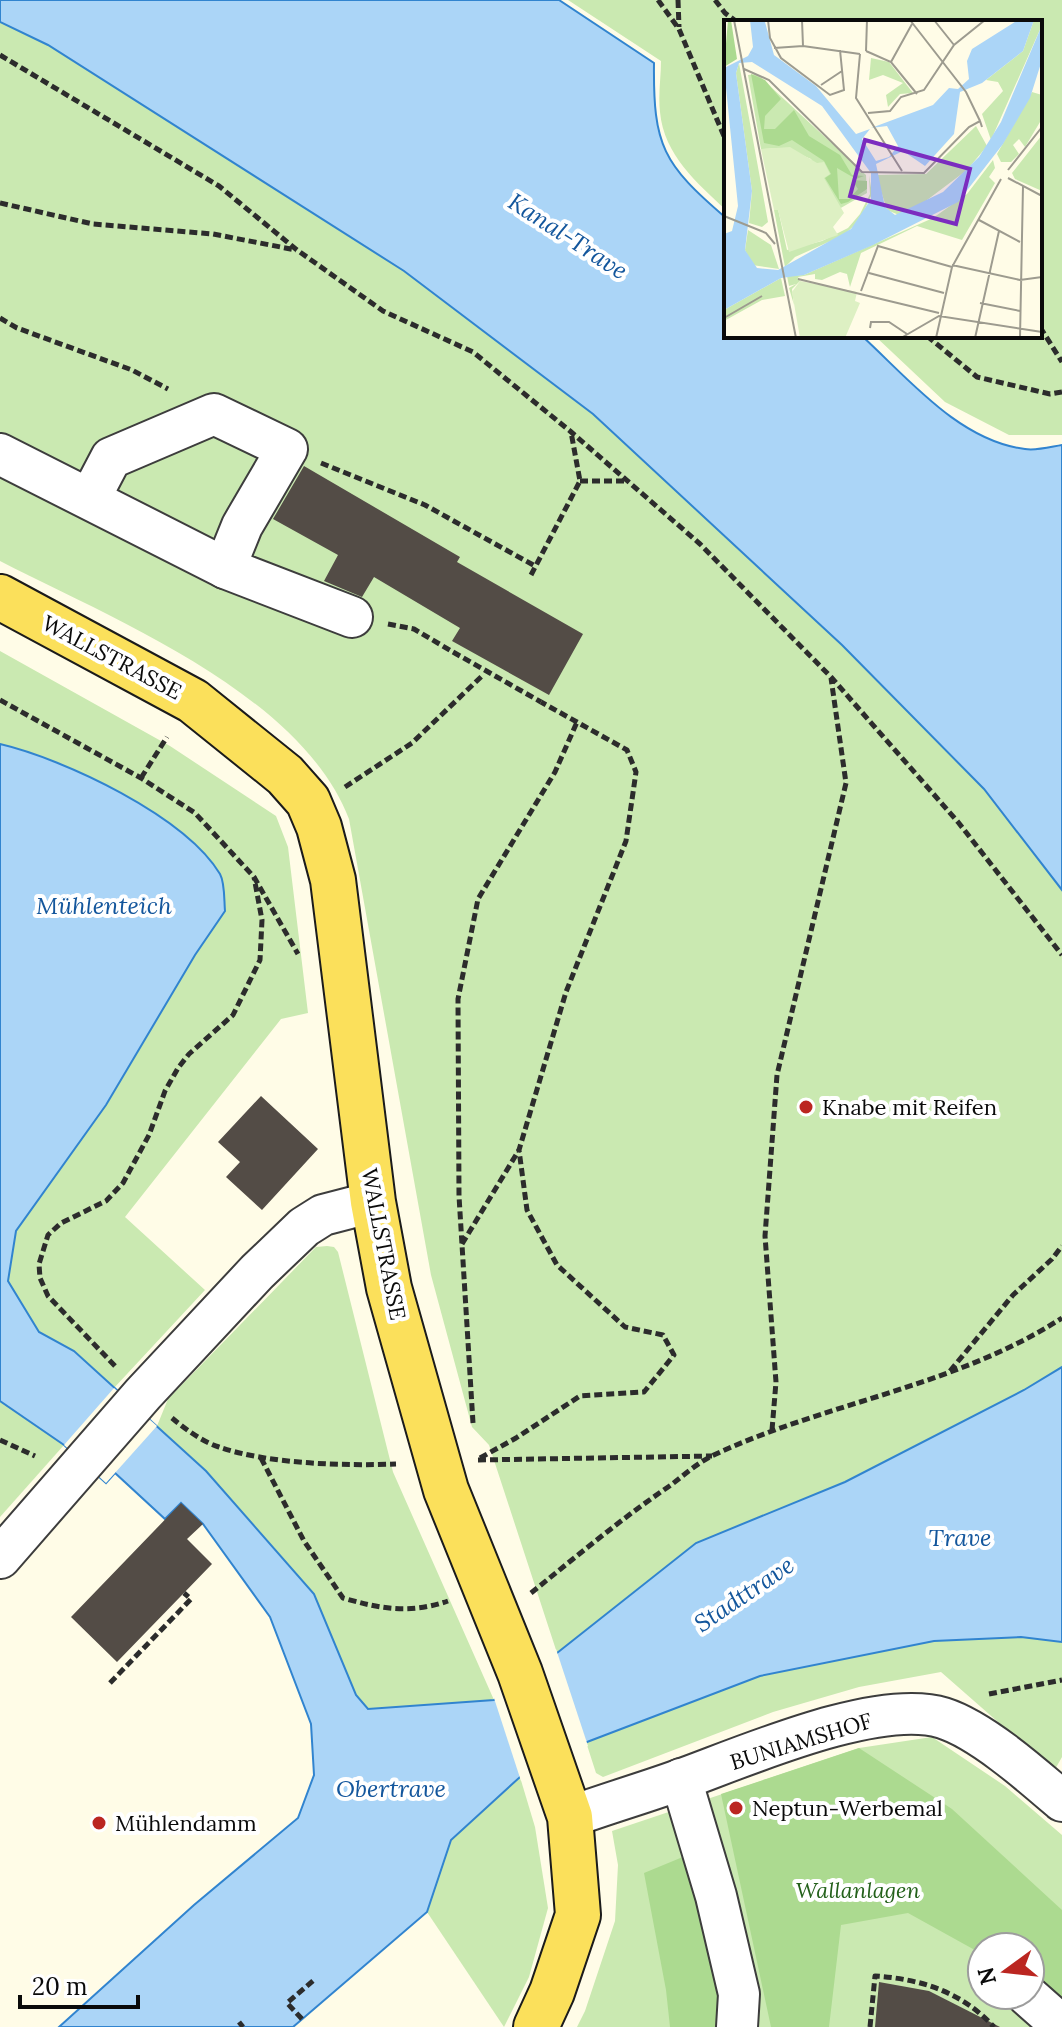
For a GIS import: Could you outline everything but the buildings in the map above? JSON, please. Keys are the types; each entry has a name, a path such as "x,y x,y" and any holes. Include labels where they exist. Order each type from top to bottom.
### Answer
{"main road":[{"name":"WALLSTRASSE","path":"0,597 193,701 285,775 308,801 319,827 333,880 373,1202 389,1288 446,1490 520,1673 570,1817 578,1915 552,1992 536,2027"}],"street":[{"path":"90,498 111,458 214,414 287,449 242,526 225,568"},
{"path":"0,454 225,568 352,617"},
{"path":"0,1558 138,1400 257,1272 304,1227 323,1215 373,1202"},
{"name":"BUNIAMSHOF","path":"570,1817 785,1742 870,1718 913,1713 944,1718 976,1736 1020,1765 1062,1801"},
{"path":"681,1779 716,1896 739,1994 737,2027"},
{"path":"1045,2011 1062,2026"}],"path":[{"path":"658,0 679,29 724,136"},
{"path":"678,0 679,29"},
{"path":"715,0 734,20"},
{"path":"0,55 219,186 297,250 383,311 473,352 570,431 700,544 831,677 958,822 1062,955"},
{"path":"0,203 93,224 213,234 297,250"},
{"path":"0,318 17,328 132,370 214,414"},
{"path":"1042,330 1062,362"},
{"path":"929,338 977,377 1050,394 1062,392"},
{"path":"531,575 580,481 570,431"},
{"path":"287,449 425,505 535,566"},
{"path":"580,481 627,481"},
{"path":"352,617 414,629 627,750 636,772 626,841 566,992 519,1150 462,1244"},
{"path":"343,789 412,743 484,674"},
{"path":"772,1430 776,1382 765,1236 776,1089 846,783 831,677"},
{"path":"0,700 141,778 195,813 254,877 305,966"},
{"path":"474,1429 457,1133 458,999 478,899 555,772 577,721"},
{"path":"141,778 167,737 180,746"},
{"path":"254,877 262,920 260,960 233,1015 189,1054 178,1068 165,1091 149,1135 123,1183 106,1201 61,1223 48,1235 39,1264 40,1278 48,1296 138,1400 217,1447 260,1457 341,1464 404,1463"},
{"path":"476,1460 580,1396 644,1392 674,1355 663,1335 625,1327 557,1265 527,1210 519,1150"},
{"path":"950,1372 1013,1295 1062,1246"},
{"path":"524,1599 622,1519 712,1456 772,1430 950,1372 1036,1335 1062,1318"},
{"path":"475,1445 476,1460"},
{"path":"476,1460 712,1456"},
{"path":"260,1457 304,1541 343,1598 379,1608 424,1609 461,1597"},
{"path":"110,1683 191,1599 184,1593"},
{"path":"870,2027 875,1976 924,1983 946,1991 969,2004 989,2025"},
{"path":"302,2019 287,2003 314,1980"}],"green space":[{"path":"568,0 1062,0 1062,435 1009,435 945,402 877,338 1042,338 1042,20 724,20 724,208 684,167 668,142 660,112 661,61"},
{"path":"0,22 48,45 404,271 593,414 842,645 984,789 1062,890 1062,1367 1024,1390 845,1482 696,1543 557,1653 489,1445 472,1427 431,1275 349,819 325,774 290,734 247,698 147,635 0,561"},
{"path":"0,651 170,746 276,816 288,847 308,1013 281,1019 125,1217 205,1290 114,1388 74,1351 39,1332 8,1281 16,1231 106,1105 195,955 225,911 224,887 220,875 203,853 152,812 89,776 0,744"},
{"path":"316,1247 334,1247 338,1252 393,1472 494,1700 368,1709 356,1695 314,1594 206,1471 157,1426 168,1399"},
{"path":"0,1401 64,1445 0,1517"},
{"path":"1021,1637 1062,1642 1062,1757 1054,1771 941,1672 859,1687 773,1712 603,1777 596,1773 586,1742 760,1676 934,1641"},
{"name":"Wallanlagen","path":"932,1737 1005,1786 1062,1835 1062,2027 577,2027 615,1921 618,1865 612,1831 859,1748"},
{"path":"859,1748 952,1809 1062,1910 1062,2002 1046,1992 1046,1931 966,1931 966,1945 908,1913 841,1925 829,2027 771,2027 721,1794"},
{"path":"520,1777 535,1827 548,1908 529,1977 504,2027 427,1912 451,1840"},
{"path":"690,1854 725,1994 723,2027 670,2027 644,1873"}],"water":[{"name":"Kanal-Trave","path":"0,0 559,0 654,63 656,115 666,151 688,183 724,216 724,338 864,338 936,405 978,434 1001,444 1025,449 1062,445 1062,890 984,789 842,645 593,414 404,271 48,45 0,22"},
{"path":"0,744 89,776 152,811 180,831 203,852 220,874 225,911 195,955 106,1105 16,1231 8,1281 39,1332 74,1351 206,1471 314,1594 356,1695 368,1709 494,1700 696,1543 845,1482 1024,1390 1062,1367 1062,1642 1021,1637 934,1641 760,1676 587,1742 555,1758 520,1777 451,1840 427,1912 293,2027 59,2027 194,1905 298,1818 314,1775 311,1724 270,1617 203,1524 181,1503 165,1519 115,1473 106,1483 64,1445 0,1401"}],"pier":[{"path":"114,1388 157,1426 106,1483 64,1445"},
{"path":"556,1649 588,1746 521,1781 493,1695"}],"place":[{"name":"Knabe mit Reifen","path":"806,1107"},
{"name":"Neptun-Werbemal","path":"736,1808"},
{"name":"Mühlendamm","path":"99,1823"}],"water label":[{"name":"Mühlenteich","path":"104,905"},
{"name":"Trave","path":"960,1537"},
{"name":"Stadttrave","path":"744,1594"},
{"name":"Obertrave","path":"391,1788"}]}
